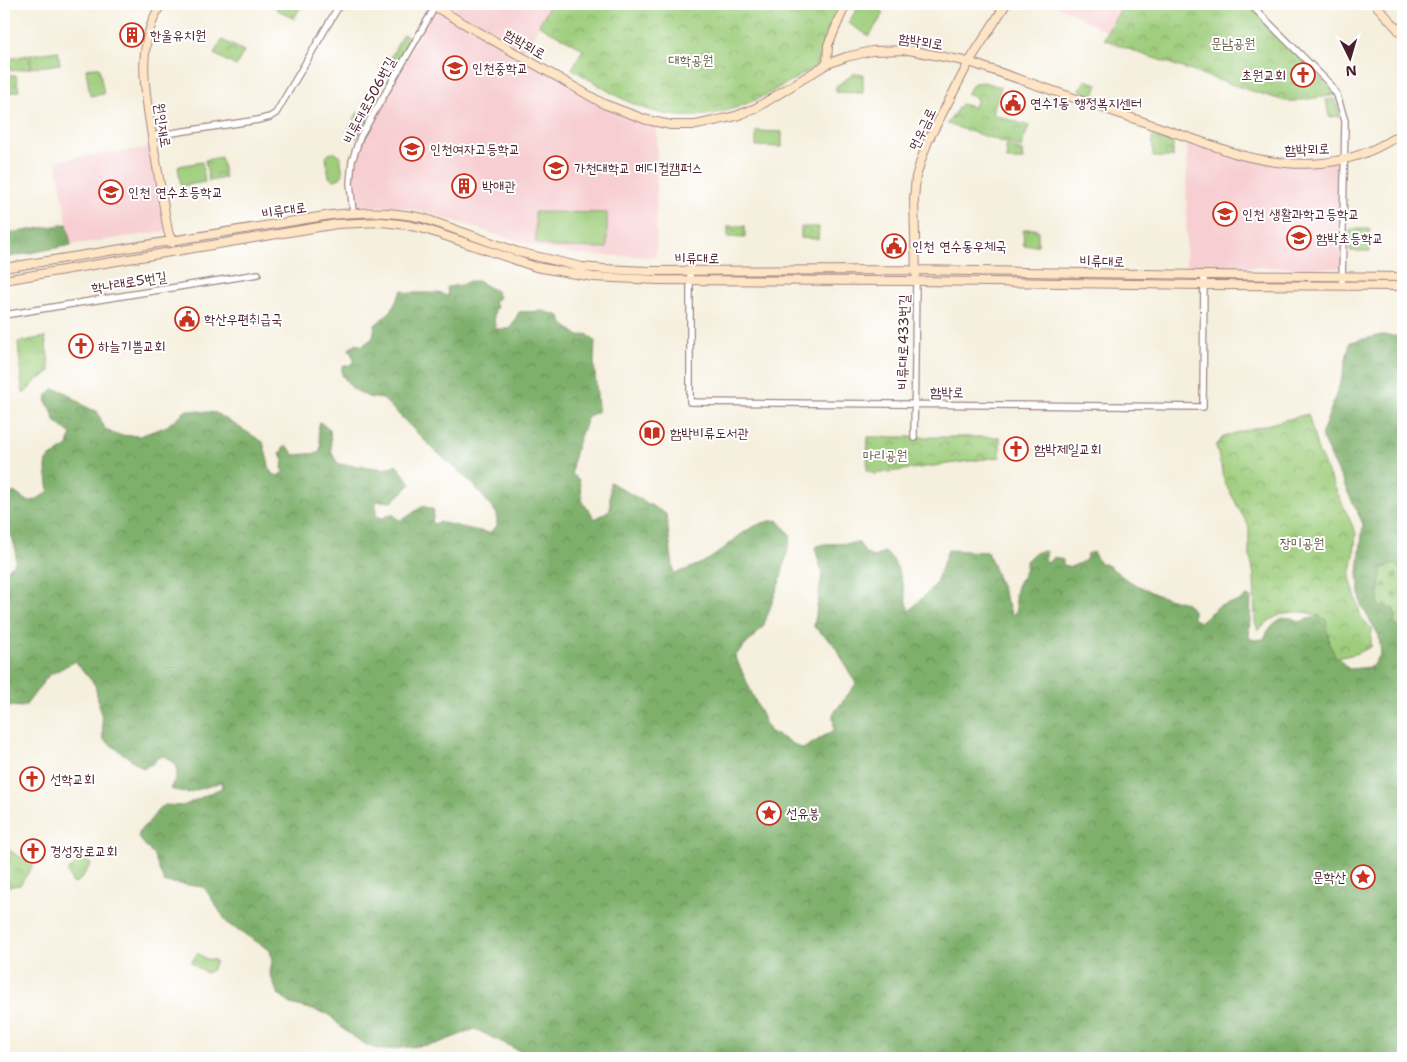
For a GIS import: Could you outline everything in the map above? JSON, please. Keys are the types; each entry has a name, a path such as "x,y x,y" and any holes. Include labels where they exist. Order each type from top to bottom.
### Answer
{"main road":[{"name":"원인재로","path":"161,4 154,15 147,36 143,69 168,231 176,251"},
{"path":"827,64 828,45 846,4"},
{"name":"먼우금로","path":"916,281 914,199 916,176 921,160 928,141 969,62 1006,4"},
{"path":"1375,4 1403,35"},
{"name":"함박뫼로","path":"432,5 604,104 647,120 671,125 696,125 736,116 756,108 827,64 872,50 891,49 909,50 969,62 1237,154 1264,161 1310,164 1343,159 1370,152 1403,132"},
{"name":"비류대로","path":"4,268 353,212 386,212 423,218 518,252 582,267 649,271 916,270 1403,277"},
{"name":"비류대로","path":"4,280 337,224 382,222 425,229 536,267 593,277 690,280 916,281 1204,286 1403,286"}],"street":[{"path":"152,136 258,120 270,117 276,113 340,4"},
{"path":"1250,4 1328,82 1337,95 1345,122 1342,285"},
{"name":"비류대로506번길","path":"353,212 350,183 352,161 360,138 432,5"},
{"name":"함박로","path":"690,271 690,402 1203,407 1204,275"},
{"name":"학나래로5번길","path":"4,315 258,274"},
{"name":"비류대로433번길","path":"914,438 916,281"}],"shaded area":[{"path":"437,4 550,4 529,45 518,54 604,104 657,122 656,257 580,255 536,247 432,214 400,207 352,205 350,183 360,137"},
{"path":"1055,4 1124,4 1107,32"},
{"path":"1187,137 1264,161 1343,159 1343,268 1186,267"},
{"name":"인천 연수초등학교","path":"154,147 168,231 71,245 56,160"}],"green space":[{"path":"279,4 302,4 294,19 276,9"},
{"name":"대학공원","path":"550,4 843,4 824,58 811,69 764,96 732,109 698,116 681,116 664,114 636,105 608,91 572,69 583,49 539,25"},
{"path":"860,4 870,4 884,13 869,36 848,23"},
{"name":"문남공원","path":"1124,4 1250,4 1337,95 1285,101 1139,53 1104,39"},
{"path":"403,34 413,39 400,62 391,57"},
{"path":"222,40 244,51 236,66 214,54"},
{"path":"58,51 60,64 32,68 30,55"},
{"path":"28,55 31,68 11,71 9,59"},
{"path":"99,67 104,94 90,96 86,69"},
{"path":"854,74 863,74 863,93 836,92 836,86"},
{"path":"4,75 16,75 19,91 4,94"},
{"path":"1085,80 1098,84 1094,96 1082,92 1080,89"},
{"path":"984,82 1001,87 992,114 1029,126 1022,148 947,124 961,104 974,107 977,98 966,94 974,83"},
{"path":"1335,99 1340,116 1329,117 1326,100"},
{"path":"358,112 368,118 357,137 347,132"},
{"path":"756,131 782,132 782,147 756,146"},
{"path":"1152,135 1173,143 1173,157 1153,157"},
{"path":"1006,145 1022,151 1023,160 1007,160"},
{"path":"334,152 340,156 343,174 340,178 334,180 329,177 326,157"},
{"path":"221,157 225,178 209,181 205,160"},
{"path":"202,162 205,182 181,186 178,166"},
{"path":"535,212 607,213 607,248 555,247 536,243"},
{"path":"67,224 71,245 4,258 4,234"},
{"path":"728,226 745,226 745,238 728,237"},
{"path":"801,227 819,227 818,239 801,238"},
{"path":"1025,229 1038,230 1038,245 1024,246 1023,231"},
{"path":"1350,229 1370,229 1370,251 1350,251"},
{"path":"469,281 477,281 496,291 499,297 494,303 497,307 494,315 496,329 510,329 519,312 543,311 560,316 563,324 579,336 587,334 595,341 594,363 598,407 597,412 588,416 575,452 572,474 579,480 583,504 595,519 610,510 610,482 666,514 674,574 707,560 741,534 757,525 778,520 791,536 781,578 763,627 735,656 769,731 803,749 834,730 833,714 856,684 834,644 814,627 822,574 815,547 824,544 859,543 866,554 874,557 884,552 890,556 898,570 909,611 935,585 948,550 988,552 1012,615 1017,610 1015,595 1017,586 1026,569 1026,561 1033,554 1041,551 1047,552 1044,561 1047,563 1055,557 1063,560 1063,565 1071,567 1086,560 1087,554 1093,552 1099,562 1109,566 1127,580 1157,595 1186,603 1193,610 1193,618 1199,622 1219,606 1241,601 1246,596 1251,597 1249,638 1254,640 1264,639 1273,624 1283,618 1299,622 1319,615 1327,620 1331,648 1342,663 1349,669 1371,667 1381,654 1379,636 1361,605 1358,573 1363,524 1321,436 1341,381 1350,342 1382,335 1403,337 1403,1058 1146,1058 1145,1056 1114,1054 1111,1058 902,1058 890,1055 883,1058 534,1058 475,1029 436,1044 382,1050 368,1046 345,1031 328,1014 291,1004 281,997 270,974 272,961 270,950 228,924 204,887 164,882 154,856 138,837 141,829 165,805 183,806 223,787 222,782 187,793 170,789 177,775 176,765 164,756 157,758 154,763 143,768 103,739 102,719 95,685 75,661 48,676 26,705 21,707 12,706 4,710 4,573 15,563 16,550 11,535 4,535 4,500 14,492 28,501 32,501 49,491 46,469 47,459 68,446 71,434 55,421 51,409 46,402 47,395 53,389 65,392 85,406 97,411 105,429 116,435 140,436 167,426 187,410 216,413 263,442 271,473 278,476 284,471 280,453 285,446 294,455 319,453 321,445 318,431 320,422 330,430 331,448 339,464 385,469 396,464 411,484 392,502 376,501 376,516 383,518 394,515 399,520 404,519 423,506 434,510 432,523 434,524 439,522 489,533 497,526 497,514 474,485 429,445 383,399 368,397 353,389 342,375 342,367 352,364 354,359 349,349 355,345 362,346 373,338 375,325 391,311 402,290 407,293 436,293 448,297 447,287 461,285"},
{"path":"45,337 50,372 36,381 24,394 18,342"},
{"name":"장미공원","path":"1308,414 1318,451 1356,533 1350,577 1361,617 1371,628 1371,647 1355,654 1337,658 1329,644 1326,620 1314,614 1286,613 1272,619 1258,630 1255,622 1254,575 1249,552 1249,527 1225,483 1216,446 1224,436"},
{"name":"마리공원","path":"868,437 1000,437 1000,457 874,474 867,470"},
{"path":"1397,564 1403,578 1403,628 1395,626 1394,609 1378,606 1382,567"},
{"path":"4,847 33,865 20,885 4,887"},
{"path":"81,857 91,864 80,880 73,884 67,871"},
{"path":"197,953 207,959 215,960 216,962 211,971 206,973 191,963"}],"place":[{"name":"한울유치원","path":"132,35"},
{"name":"인천중학교","path":"455,68"},
{"name":"초원교회","path":"1303,75"},
{"name":"연수1동 행정복지센터","path":"1013,103"},
{"name":"인천여자고등학교","path":"412,149"},
{"name":"가천대학교 메디컬캠퍼스","path":"556,168"},
{"name":"박애관","path":"464,186"},
{"name":"인천 연수초등학교","path":"111,192"},
{"name":"인천 생활과학고등학교","path":"1225,214"},
{"name":"함박초등학교","path":"1299,238"},
{"name":"인천 연수동우체국","path":"894,246"},
{"name":"학산우편취급국","path":"187,319"},
{"name":"하늘기쁨교회","path":"81,346"},
{"name":"함박비류도서관","path":"652,433"},
{"name":"함박제일교회","path":"1016,449"},
{"name":"선학교회","path":"32,779"},
{"name":"선유봉","path":"769,813"},
{"name":"경성장로교회","path":"33,851"},
{"name":"문학산","path":"1363,877"}]}
